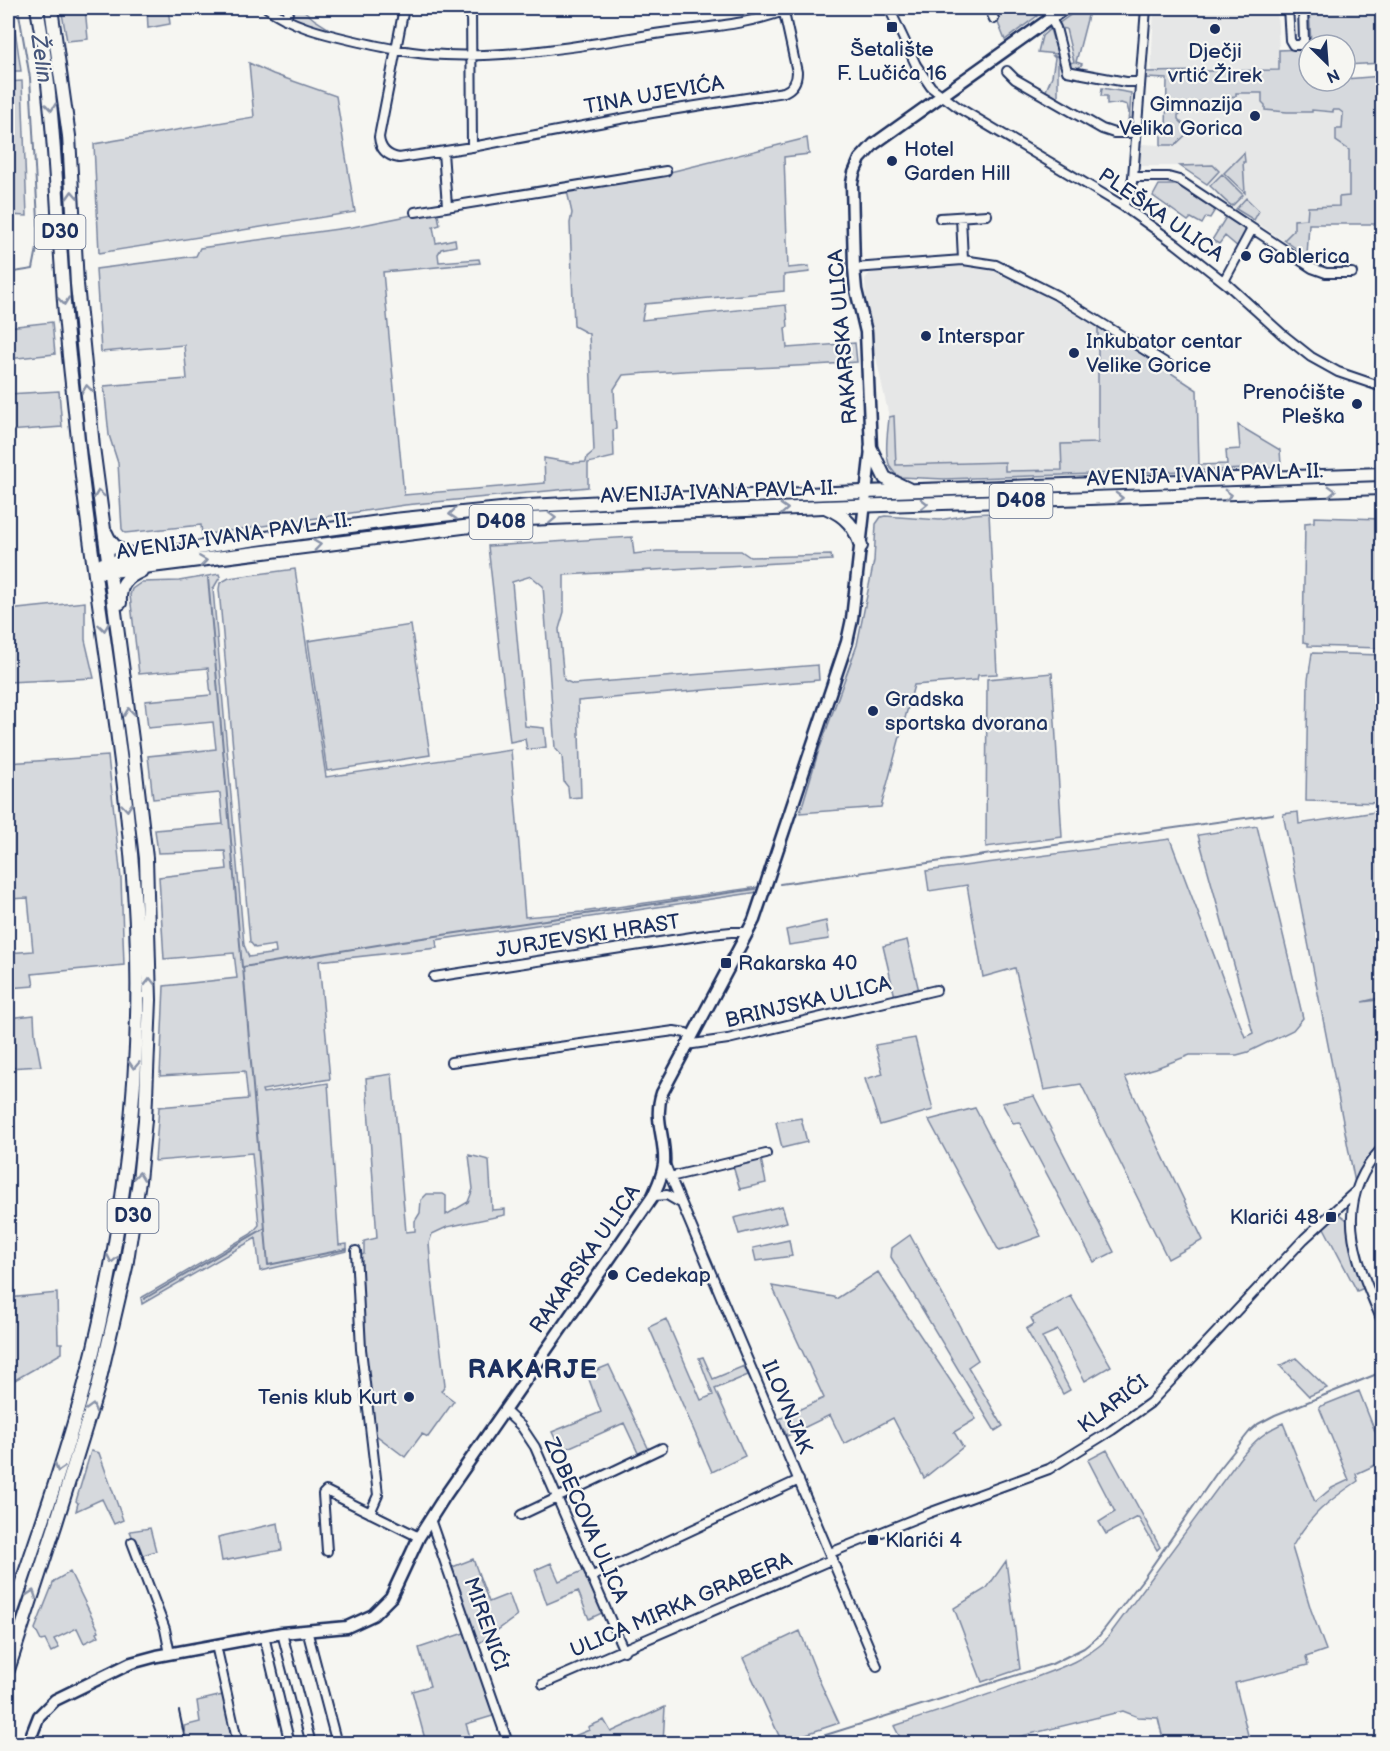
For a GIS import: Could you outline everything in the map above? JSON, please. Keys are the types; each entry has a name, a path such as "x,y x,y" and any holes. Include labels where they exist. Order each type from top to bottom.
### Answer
{"main road":[{"name":"D30","path":"8,1623 64,1454 85,1382 100,1318 118,1217 132,1094 136,984 136,928 126,797 80,456 63,289 51,108 36,8"},
{"name":"D30","path":"8,1670 98,1387 126,1267 139,1181 145,1120 150,1000 150,933 146,858 90,415 77,284 66,105 51,8"},
{"name":"RAKARSKA ULICA","path":"28,1743 39,1716 61,1695 131,1663 282,1633 332,1630 347,1627 373,1615 398,1585 419,1537 430,1519 653,1196 661,1178 664,1163 658,1106 662,1093 748,933 848,642 867,499 871,449 866,332 856,290 854,268 852,183 857,164 874,144 1065,8"},
{"path":"871,449 885,478 896,485 915,491"},
{"name":"AVENIJA IVANA PAVLA II.","path":"109,567 147,568 526,519 823,507 915,491 1383,474"},
{"name":"AVENIJA IVANA PAVLA II.","path":"95,569 215,545 394,520 529,506 661,499 867,499 1383,488"},
{"path":"823,507 848,520 861,546"},
{"path":"104,527 112,544 126,553 167,554"},
{"path":"117,621 121,612 120,591 123,582 129,576 147,568"}],"street":[{"path":"267,8 285,19 322,33 396,50 446,55 535,50 610,41 746,21 786,9"},
{"path":"285,19 290,8"},
{"path":"396,50 404,8"},
{"path":"471,8 472,147"},
{"name":"PLEŠKA ULICA","path":"889,8 919,70 931,87 959,108 1123,206 1224,281 1311,357 1351,377 1383,387"},
{"path":"989,8 994,19"},
{"path":"1045,8 1060,40 1066,69 1069,72 1126,82 1140,82"},
{"path":"1123,206 1130,192 1133,177 1146,8"},
{"path":"1288,8 1290,40 1293,45 1297,45 1304,41 1303,8"},
{"name":"TINA UJEVIĆA","path":"396,50 379,132 380,144 387,154 399,158 784,92 790,89 797,78 786,9"},
{"path":"1007,71 1015,79 1102,129 1114,133 1135,133"},
{"path":"443,152 447,206"},
{"path":"415,212 666,171"},
{"path":"1133,177 1168,177 1179,180 1318,271 1352,273"},
{"path":"940,218 987,215"},
{"path":"961,217 963,260"},
{"path":"1224,281 1252,229"},
{"path":"854,268 963,260 996,265 1056,295 1168,366"},
{"name":"JURJEVSKI HRAST","path":"434,977 721,933 748,933"},
{"name":"BRINJSKA ULICA","path":"451,1062 674,1031 686,1033 689,1041 728,1039 936,990"},
{"path":"1383,1148 1370,1164 1356,1191 1352,1214 1353,1242 1361,1272 1383,1322"},
{"path":"670,1177 766,1154"},
{"name":"ILOVNJAK","path":"664,1163 877,1666"},
{"name":"KLARIĆI","path":"831,1556 929,1513 1049,1468 1120,1424 1150,1403 1304,1239 1356,1191"},
{"path":"653,1196 667,1195 679,1202"},
{"path":"356,1251 361,1349 378,1495 370,1513"},
{"name":"ZOBECOVA ULICA","path":"504,1410 532,1440 624,1650"},
{"path":"521,1515 662,1448"},
{"path":"591,1577 799,1480"},
{"path":"327,1551 323,1492 329,1492 419,1537"},
{"name":"MIRENIĆI","path":"430,1519 507,1740"},
{"path":"132,1542 165,1629 170,1654"},
{"name":"ULICA MIRKA GRABERA","path":"543,1684 624,1650 831,1556"},
{"path":"307,1630 337,1743"},
{"path":"282,1633 311,1743"},
{"path":"264,1636 290,1743"},
{"path":"216,1645 238,1743"}],"shaded area":[{"path":"8,8 12,9 21,71 8,71"},
{"path":"61,8 85,8 88,39 67,41"},
{"path":"147,8 168,8 170,24 148,28"},
{"path":"294,8 301,8 328,28 327,33 294,19 292,15"},
{"path":"992,8 1031,8 1037,16 1005,40"},
{"path":"1080,8 1090,8 1076,62 1082,64 1075,69 1068,63 1074,62 1066,29 1060,28 1058,24"},
{"path":"1154,8 1277,8 1279,49 1297,50 1297,93 1357,93 1357,78 1382,76 1382,224 1309,224 1307,256 1225,202 1221,195 1180,166 1139,166 1141,144 1161,145 1161,133 1166,133 1167,79 1145,78 1151,72"},
{"path":"1309,8 1382,8 1382,63 1357,64 1357,33 1310,33"},
{"path":"1050,29 1056,54 1038,52 1042,36"},
{"path":"1297,49 1297,93 1357,93 1357,78 1382,76 1382,224 1309,224 1307,256 1284,240 1294,230 1294,220 1307,219 1308,207 1339,206 1339,197 1349,196 1349,150 1336,141 1336,129 1342,129 1343,113 1339,110 1287,112 1265,110 1262,93 1236,93 1236,96 1229,97 1229,105 1224,105 1224,102 1212,104 1212,102 1195,102 1194,105 1182,106 1182,113 1178,115 1178,119 1183,124 1191,124 1191,130 1175,145 1161,145 1161,133 1166,133 1167,79 1145,78 1143,72 1279,70 1279,50"},
{"path":"1052,55 1058,57 1058,101 1045,93 1052,76 1055,58"},
{"path":"249,63 336,96 355,212 99,253 94,144 254,117"},
{"path":"22,81 27,216 8,215 8,82"},
{"path":"1102,88 1131,93 1129,128 1127,128 1129,113 1127,105 1121,103 1107,105 1107,96 1101,96"},
{"path":"807,138 809,154 784,157 788,268 809,266 810,272 784,275 784,291 645,304 642,320 786,305 787,348 855,343 857,362 623,375 614,389 616,429 613,430 614,457 588,463 588,487 405,505 202,535 201,525 125,533 122,529 118,463 109,435 104,386 187,379 184,345 101,352 96,269 196,256 200,248 353,227 437,210 440,225 433,227 436,243 455,239 456,246 441,249 438,254 439,262 479,259 480,263 383,272 404,495 545,483 544,458 573,463 586,462 587,457 594,451 589,334 574,326 570,223 572,213 567,191 666,173"},
{"path":"1244,153 1245,162 1243,162 1245,193 1224,173"},
{"path":"1213,165 1219,171 1207,184 1180,166"},
{"path":"1222,174 1243,195 1232,206 1210,186"},
{"path":"1159,185 1178,185 1215,210 1210,218 1206,217 1202,224 1191,218 1188,221 1153,196"},
{"path":"1246,198 1259,211 1254,220 1236,209"},
{"path":"1226,217 1247,231 1238,247 1225,236 1219,244 1212,240"},
{"path":"971,263 1004,274 1098,325 1098,443 1062,470 1004,471 1004,462 895,465 894,417 889,417 866,312 865,279 869,274 876,272"},
{"path":"52,322 55,354 8,359 8,327"},
{"path":"1098,325 1197,390 1199,465 1227,464 1226,450 1240,449 1238,425 1280,450 1281,465 1278,468 944,479 900,477 894,472 887,458 887,441 889,417 894,416 896,465 1005,462 1005,471 1062,470 1061,444 1098,443"},
{"path":"59,391 62,427 8,431 8,394"},
{"path":"989,513 997,674 978,675 977,680 914,685 881,807 800,813 818,753 857,645 874,561 876,524 881,517 885,516 940,520"},
{"path":"1314,517 1382,519 1382,648 1308,646 1308,643 1303,642 1305,523 1314,522"},
{"path":"632,537 634,554 657,551 741,551 750,557 831,555 832,560 564,575 564,612 559,629 564,680 573,684 818,665 819,680 578,701 581,797 569,798 568,787 564,782 562,756 555,748 543,586 531,576 512,582 525,726 544,728 546,747 527,750 525,739 510,742 488,546"},
{"path":"295,569 326,777 511,750 525,917 582,912 758,887 758,892 436,940 437,948 319,961 330,1079 262,1090 263,1093 328,1083 339,1245 347,1244 347,1251 260,1271 256,1238 142,1304 141,1298 251,1234 259,1225 252,1153 155,1161 159,1107 248,1099 245,1071 160,1076 164,986 237,978 234,953 164,959 159,877 227,869 225,851 158,853 155,830 223,824 220,793 153,799 148,756 216,749 213,722 148,728 145,701 211,695 208,668 139,674 130,595 132,589 142,582 179,581 219,574 220,577 213,589 244,945 249,957 276,953 275,945 255,948 250,942 219,589 220,583 229,578"},
{"path":"85,602 85,640 94,678 8,682 8,610"},
{"path":"411,625 430,755 327,771 308,641"},
{"path":"1312,653 1382,655 1382,803 1306,801 1308,680"},
{"path":"1052,673 1062,837 986,847 987,679"},
{"path":"108,756 121,879 124,965 32,974 34,986 8,988 8,953 33,951 28,898 8,899 8,763"},
{"path":"1382,811 1382,997 1362,1002 1378,1000 1382,1032 1382,1142 1368,1159 1355,1183 1283,814 1298,812 1299,824"},
{"path":"1257,826 1303,1018 1293,1030 1248,1052 1237,1055 1190,1055 1125,1077 1203,1240 1168,1259 1081,1084 1044,1090 1015,968 983,977 967,885 929,891 926,871 1170,839 1245,1037 1253,1033 1198,835"},
{"path":"826,921 829,939 789,945 786,930"},
{"path":"907,940 919,991 895,997 883,946"},
{"path":"34,1015 41,1066 8,1068 8,1018"},
{"path":"915,1038 933,1110 880,1125 865,1079 883,1074 875,1045"},
{"path":"392,1074 406,1232 415,1231 415,1221 420,1213 421,1200 427,1194 446,1196 446,1215 468,1202 473,1189 469,1155 489,1160 492,1210 505,1209 505,1215 447,1227 432,1234 429,1243 431,1270 445,1385 441,1391 454,1401 428,1437 422,1434 405,1457 372,1432 359,1256 364,1254 364,1241 377,1238 366,1078"},
{"path":"1034,1096 1114,1252 1094,1262 1019,1122 1013,1123 1002,1103"},
{"path":"975,1108 1041,1236 999,1251 929,1120"},
{"path":"801,1118 807,1142 782,1148 776,1122"},
{"path":"761,1159 766,1183 740,1189 733,1166"},
{"path":"782,1206 787,1222 739,1234 734,1218"},
{"path":"1339,1214 1347,1220 1351,1250 1364,1288 1357,1291 1323,1226"},
{"path":"910,1235 978,1360 968,1367 1003,1426 995,1431 891,1257 892,1248"},
{"path":"789,1240 792,1256 756,1261 753,1248"},
{"path":"878,1272 976,1419 954,1432 963,1447 924,1478 893,1418 844,1444 830,1415 787,1436 779,1419 824,1398 772,1286 836,1299"},
{"path":"57,1293 58,1343 62,1343 62,1353 8,1384 8,1298"},
{"path":"1071,1296 1111,1366 1085,1381 1058,1330 1042,1337 1070,1390 1063,1394 1026,1329 1034,1324 1031,1318"},
{"path":"666,1319 701,1400 713,1395 699,1358 703,1357 713,1379 744,1366 748,1375 715,1389 745,1456 712,1472 649,1327"},
{"path":"1296,1358 1327,1388 1309,1396 1280,1366"},
{"path":"609,1365 649,1450 639,1455 624,1423 561,1451 552,1432 601,1412 587,1374"},
{"path":"1359,1391 1382,1449 1382,1462 1356,1474 1358,1481 1320,1510 1292,1547 1326,1650 1306,1657 1308,1665 1235,1683 1250,1743 1164,1743 1158,1718 1138,1717 1123,1711 994,1743 903,1743 894,1726 1060,1668 1097,1648 1105,1641 1240,1458 1254,1442 1270,1430 1283,1423 1315,1502 1332,1488 1349,1480 1319,1407"},
{"path":"1107,1450 1160,1547 1157,1550 1138,1517 1106,1534 1099,1522 1115,1512 1088,1460"},
{"path":"91,1451 99,1453 123,1520 114,1524 102,1499 76,1511 78,1503 76,1501"},
{"path":"278,1523 282,1550 222,1561 218,1537"},
{"path":"150,1528 156,1551 140,1556 130,1531"},
{"path":"473,1559 489,1602 509,1594 517,1616 478,1644 450,1568"},
{"path":"1006,1561 1020,1669 982,1682 954,1608 987,1588"},
{"path":"551,1563 559,1581 585,1570 604,1612 589,1619 578,1591 547,1604 535,1570"},
{"path":"70,1572 99,1631 97,1632 99,1636 84,1643 77,1628 54,1639 59,1648 51,1652 45,1640 41,1641 35,1629 54,1581"},
{"path":"800,1631 839,1723 782,1742 743,1658"},
{"path":"467,1632 496,1715 466,1724 472,1743 426,1743 412,1691 430,1686 419,1648"},
{"path":"223,1695 235,1743 187,1743 184,1726 200,1722 197,1701"},
{"path":"665,1707 663,1743 574,1743 572,1737 604,1720 611,1732"}],"waterway":[{"name":"Želin","path":"8,273 33,269 39,238 30,78 18,8"},
{"path":"208,578 242,967"},
{"path":"780,884 1273,814"},
{"path":"347,1249 268,1265 243,967 755,889"},
{"path":"144,1299 265,1228"},
{"path":"797,1744 1052,1664 1084,1648 1099,1636 1143,1579 1218,1471 1250,1431 1275,1415 1382,1372"}],"railway":[{"path":"179,1711 186,1744"}],"place":[{"name":"Šetalište F. Lučića 16","path":"892,27"},
{"name":"Dječji vrtić Žirek","path":"1215,29"},
{"name":"Gimnazija Velika Gorica","path":"1255,116"},
{"name":"Hotel Garden Hill","path":"892,161"},
{"name":"Gablerica","path":"1246,256"},
{"name":"Interspar","path":"926,336"},
{"name":"Inkubator centar Velike Gorice","path":"1074,353"},
{"name":"Prenoćište Pleška","path":"1357,404"},
{"name":"Gradska sportska dvorana","path":"873,711"},
{"name":"Rakarska 40","path":"726,963"},
{"name":"Klarići 48","path":"1331,1217"},
{"name":"Cedekap","path":"613,1275"},
{"name":"Tenis klub Kurt","path":"409,1397"},
{"name":"Klarići 4","path":"873,1540"}],"district":[{"name":"RAKARJE","path":"533,1370"}]}
